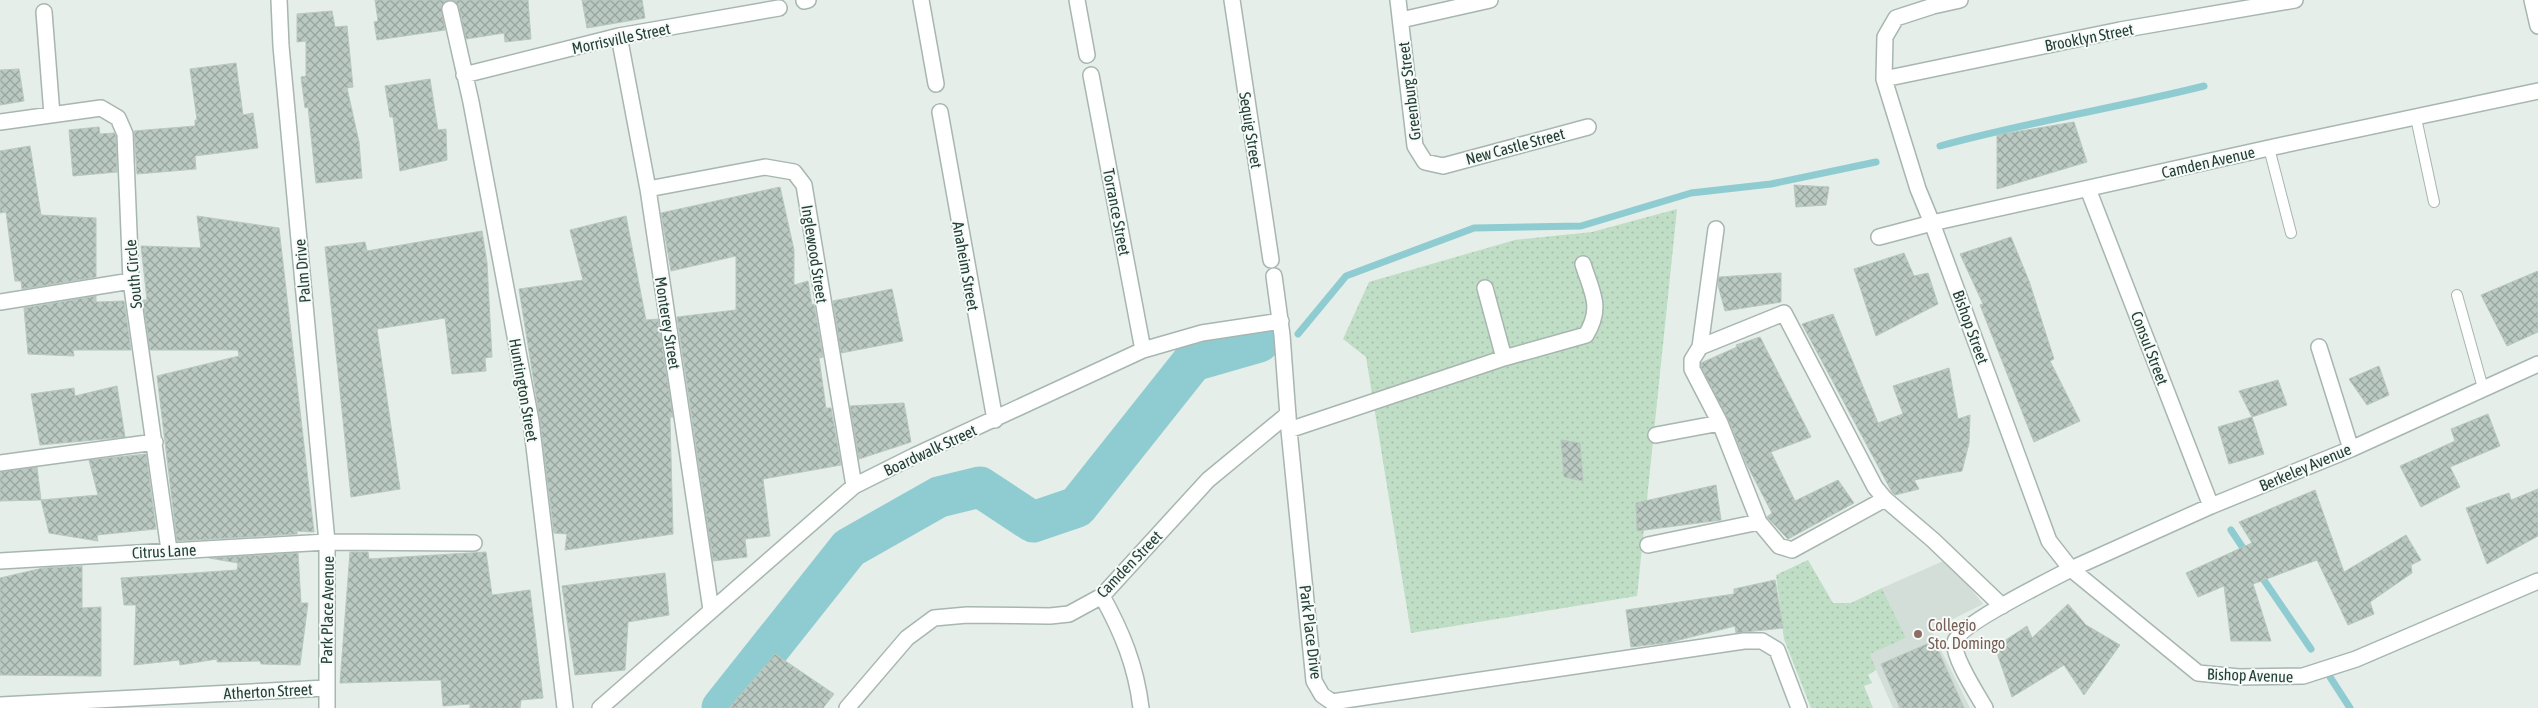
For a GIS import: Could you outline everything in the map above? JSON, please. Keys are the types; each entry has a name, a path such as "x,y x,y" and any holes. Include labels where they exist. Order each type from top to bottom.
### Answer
{"street":[{"name":"Palm Drive","path":"279,0 281,46 328,542"},
{"path":"921,0 936,84"},
{"path":"1077,0 1088,55"},
{"name":"Sequig Street","path":"1232,0 1271,260"},
{"name":"Greenburg Street","path":"1398,0 1415,146 1426,162 1443,166"},
{"path":"1401,20 1490,0"},
{"path":"1902,0 1905,15 1960,0"},
{"name":"Brooklyn Street","path":"1884,79 2120,30 2295,0"},
{"path":"2532,0 2538,26"},
{"name":"Morrisville Street","path":"464,75 620,36 779,8"},
{"name":"Huntington Street","path":"450,9 471,102 531,421 565,708"},
{"path":"44,12 52,115"},
{"name":"Bishop Street","path":"1905,15 1896,18 1885,37 1884,79 1918,189 2049,541 2071,568"},
{"name":"Monterey Street","path":"620,36 648,189 711,610"},
{"name":"Torrance Street","path":"1091,75 1143,350"},
{"name":"Camden Avenue","path":"1879,237 1932,223 2269,148 2538,91"},
{"name":"South Circle","path":"0,122 100,108 118,118 125,134 131,280 169,550"},
{"name":"Anaheim Street","path":"940,112 995,420"},
{"name":"New Castle Street","path":"1443,166 1588,127"},
{"name":"Inglewood Street","path":"648,189 765,167 794,172 804,185 854,486"},
{"name":"Consul Street","path":"2088,189 2212,506"},
{"path":"1716,230 1700,347 1692,360 1692,369 1720,423 1759,522 1780,546 1792,550 1885,500"},
{"path":"1289,430 1504,358 1586,335 1595,321 1596,306 1583,264"},
{"path":"1274,276 1281,321"},
{"path":"0,302 131,280"},
{"path":"1485,288 1504,358"},
{"path":"1700,347 1784,313 1875,487 1885,500 1933,540 2002,606"},
{"name":"Boardwalk Street","path":"600,708 854,486 914,456 1143,350 1202,333 1281,321"},
{"name":"Park Place Drive","path":"1281,321 1289,430 1314,681 1322,695 1332,702 1744,641 1762,641 1777,650 1799,708"},
{"path":"2319,346 2351,449"},
{"name":"Berkeley Avenue","path":"1985,708 1956,653 1954,642 1958,634 2002,606 2071,568 2212,506 2351,449 2538,364"},
{"name":"Camden Street","path":"847,708 907,638 934,618 967,615 1050,616 1069,614 1102,596 1208,480 1288,414"},
{"path":"1656,435 1720,423"},
{"path":"0,463 155,442"},
{"path":"1648,545 1759,522"},
{"name":"Citrus Lane","path":"0,561 328,542 474,543"},
{"name":"Park Place Avenue","path":"327,708 328,542"},
{"name":"Bishop Avenue","path":"2071,568 2198,673 2238,677 2303,676 2356,659 2538,581"},
{"path":"1102,596 1131,656 1141,708"},
{"name":"Atherton Street","path":"0,705 326,688"}],"lane":[{"path":"2416,118 2434,202"},
{"path":"2269,148 2291,233"},
{"path":"2457,295 2483,388"}],"shaded area":[{"name":"Collegio Sto. Domingo","path":"1948,559 1983,604 1931,630 1970,708 1893,708 1869,654 1906,638 1882,588"}],"green space":[{"path":"1677,209 1637,596 1411,633 1366,357 1343,339 1369,282 1515,240 1592,232"},
{"path":"1808,560 1833,603 1851,603 1882,588 1906,638 1870,654 1876,670 1868,675 1872,683 1864,686 1873,708 1811,708 1784,639 1776,575"}],"building":[{"path":"375,0 448,0 441,7 445,30 377,40 374,22 378,21"},
{"path":"452,0 528,0 531,39 505,42 504,33 466,39 459,7"},
{"path":"582,0 642,0 645,18 587,28"},
{"path":"332,11 335,27 347,26 353,87 347,88 359,142 362,178 316,183 308,107 305,108 301,77 306,76 306,41 297,42 297,14"},
{"path":"236,63 243,115 253,113 258,148 195,156 196,169 137,174 134,131 195,126 195,120 197,120 190,69"},
{"path":"19,69 24,101 0,105 0,70"},
{"path":"430,79 438,130 446,129 447,160 400,171 393,117 390,117 385,86"},
{"path":"2074,122 2087,162 1997,189 1997,135"},
{"path":"99,127 100,134 114,133 116,136 117,172 73,176 69,130"},
{"path":"30,146 41,215 96,218 96,277 22,289 21,281 15,281 6,212 0,213 0,151"},
{"path":"1794,185 1829,187 1826,205 1796,207"},
{"path":"780,187 794,250 794,285 808,281 812,305 814,304 823,357 819,358 826,408 831,408 841,465 763,479 770,536 745,539 747,557 713,561 677,317 736,310 736,256 671,271 661,213"},
{"path":"197,216 279,228 314,532 297,531 297,534 177,541 157,376 239,356 238,350 150,350 143,300 147,300 141,246 201,248"},
{"path":"626,216 646,320 658,319 673,417 670,417 673,534 565,550 567,534 554,533 540,420 519,289 583,280 570,230"},
{"path":"482,231 487,263 492,357 485,358 486,371 452,374 445,318 377,329 400,489 351,497 325,247 365,242 367,251"},
{"path":"2011,237 2029,281 2054,359 2050,361 2080,421 2034,442 1980,305 1983,304 1960,254"},
{"path":"1904,253 1914,276 1928,273 1938,304 1876,336 1854,269"},
{"path":"2538,271 2538,332 2507,346 2481,295"},
{"path":"1781,273 1781,302 1725,311 1718,285 1719,277"},
{"path":"892,289 903,341 841,353 833,301"},
{"path":"96,296 96,302 124,301 131,350 73,350 74,356 28,354 24,308"},
{"path":"1833,314 1878,423 1903,414 1893,386 1949,368 1958,419 1970,415 1969,443 1962,471 1914,480 1919,489 1895,495 1892,492 1802,324"},
{"path":"1760,337 1811,437 1771,452 1795,501 1838,480 1854,503 1788,539 1767,517 1772,513 1747,465 1728,419 1701,367 1701,363 1737,347 1736,345"},
{"path":"2379,366 2389,395 2367,405 2349,379"},
{"path":"2278,380 2287,405 2252,417 2239,391"},
{"path":"117,386 125,437 40,445 31,394 74,388 75,396"},
{"path":"904,403 911,442 859,459 850,406"},
{"path":"2488,414 2500,446 2450,467 2460,487 2421,507 2400,466 2455,441 2451,429"},
{"path":"2252,417 2264,454 2229,464 2218,427"},
{"path":"1561,440 1580,443 1583,481 1564,477"},
{"path":"146,454 156,529 97,535 98,541 49,533 41,500 98,495 89,460"},
{"path":"37,467 41,500 0,501 0,472"},
{"path":"1716,485 1721,520 1637,531 1636,503"},
{"path":"2538,489 2538,536 2487,564 2466,508 2509,493 2511,500"},
{"path":"2315,490 2344,572 2406,535 2421,560 2411,565 2412,573 2370,602 2374,614 2348,625 2317,560 2253,584 2271,641 2231,641 2224,586 2198,597 2186,573 2252,543 2239,522"},
{"path":"350,552 368,552 369,559 486,552 492,595 530,590 543,698 521,700 520,708 470,708 470,704 443,706 441,680 340,683"},
{"path":"298,553 301,603 308,603 300,665 261,664 260,661 217,662 217,659 180,665 179,660 134,665 136,605 124,605 121,578 237,570 238,563 209,558"},
{"path":"82,566 82,608 101,607 101,676 0,675 0,578 43,568"},
{"path":"665,573 669,615 628,622 625,670 575,675 562,586"},
{"path":"1775,580 1783,628 1736,633 1735,626 1671,642 1631,647 1626,610 1734,594 1734,589"},
{"path":"2068,604 2086,625 2120,645 2084,695 2064,665 2012,697 1995,647 2027,626 2032,638"},
{"path":"1934,641 1964,708 1900,708 1881,664"},
{"path":"775,654 834,694 823,708 729,708"}],"waterway":[{"path":"1940,146 2204,86"},
{"path":"1298,334 1346,276 1474,228 1581,226 1691,193 1771,184 1876,162"},
{"path":"722,708 849,548 939,497 980,487 1033,522 1077,507 1193,361 1259,342"},
{"path":"2231,530 2247,554"},
{"path":"2259,573 2311,649"},
{"path":"2330,677 2350,708"}],"place":[{"name":"Collegio Sto. Domingo","path":"1918,634"}]}
